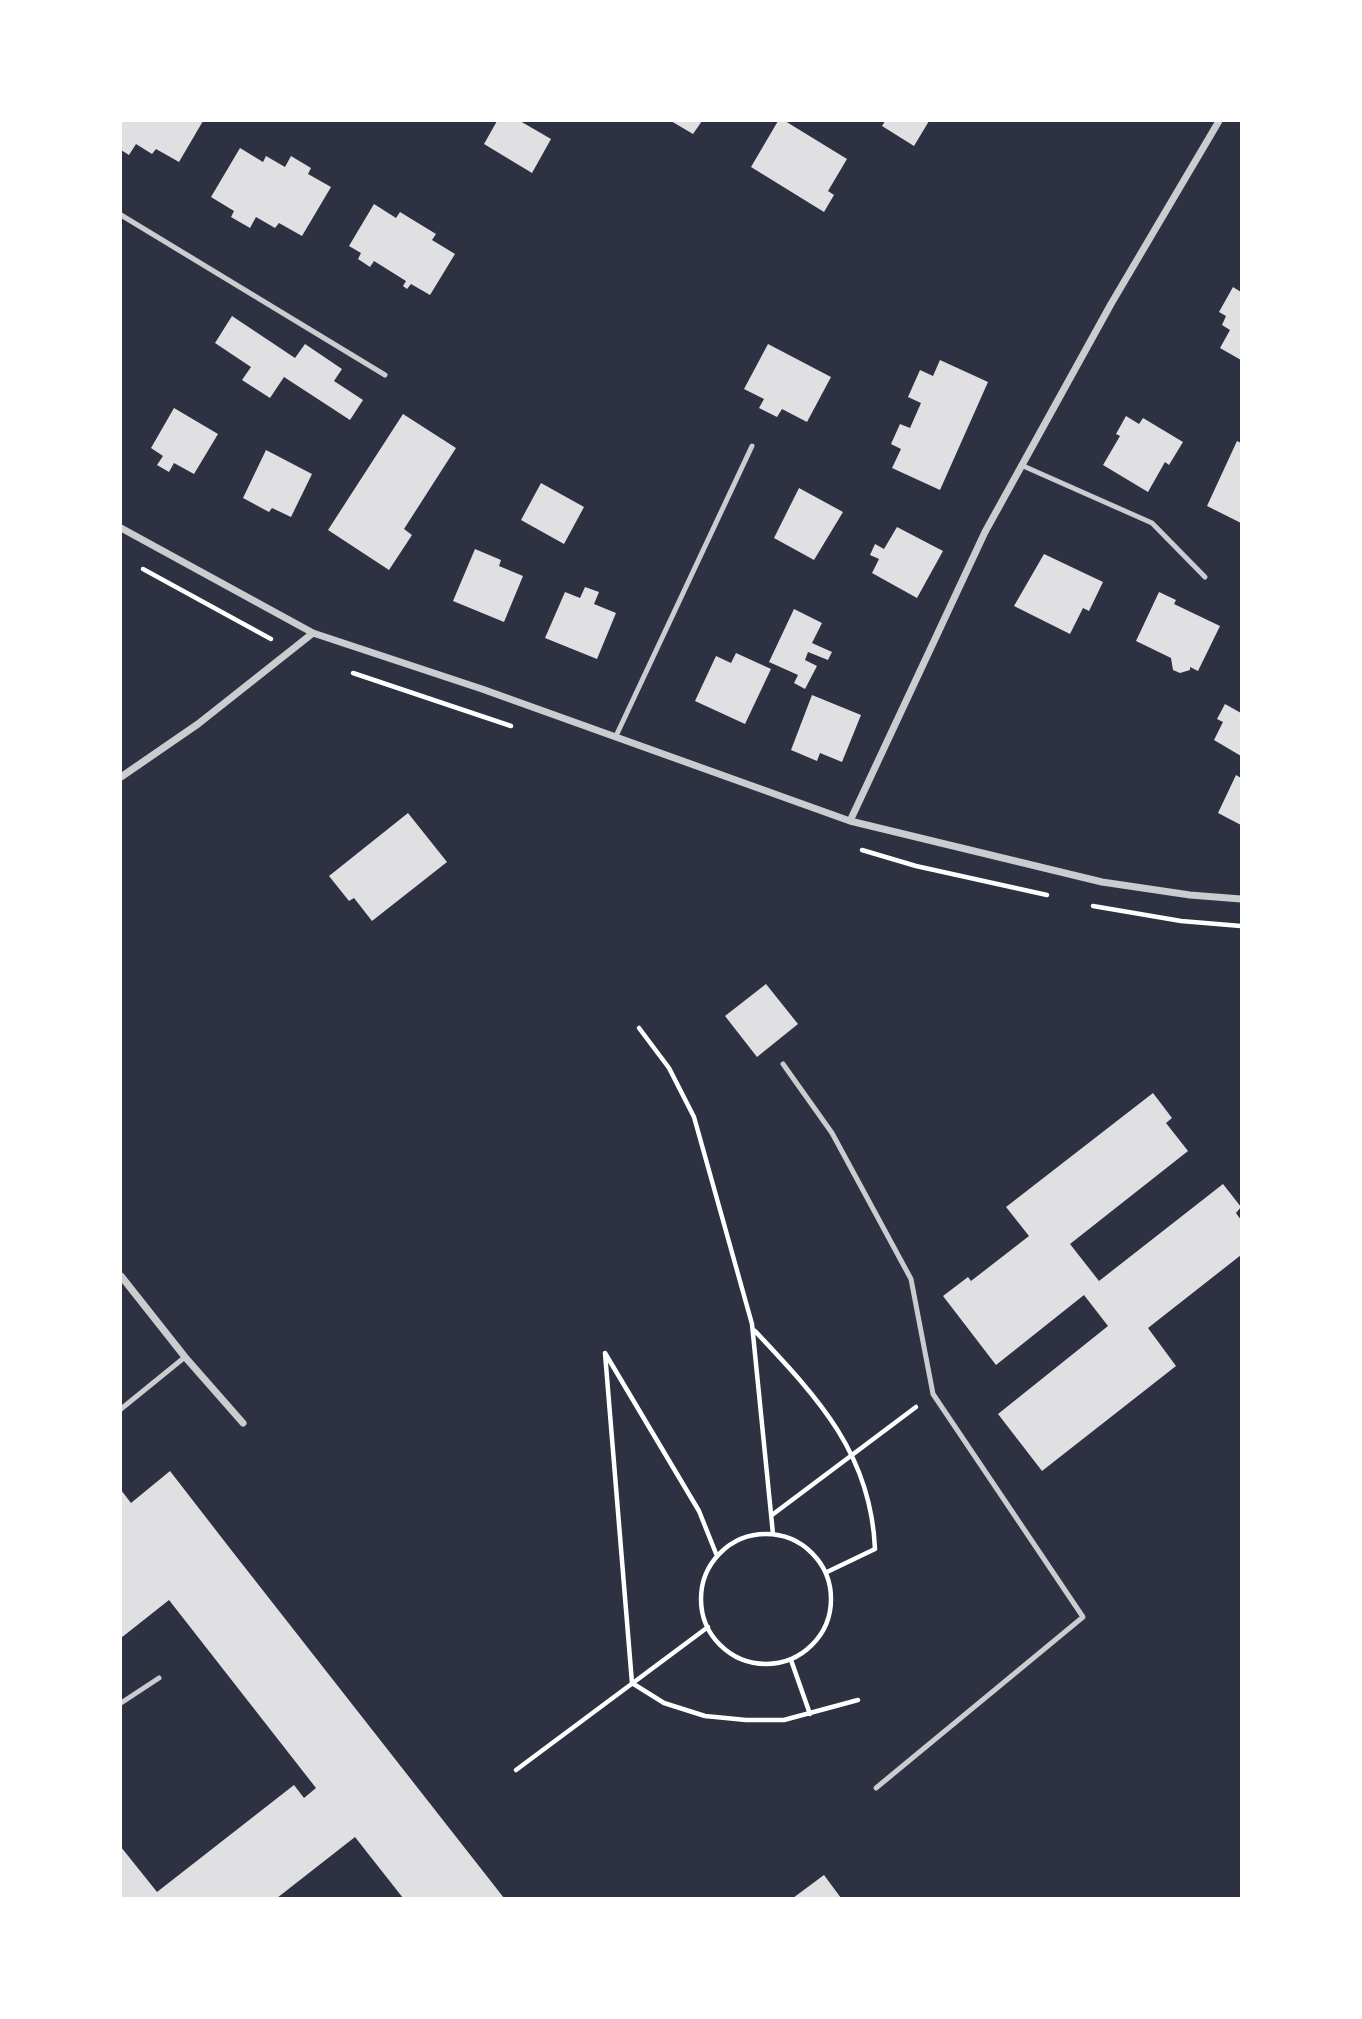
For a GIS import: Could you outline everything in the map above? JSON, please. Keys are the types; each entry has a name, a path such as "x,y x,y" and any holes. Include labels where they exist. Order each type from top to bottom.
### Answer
{"street":[{"path":"850,821 985,532 1111,304 1219,121"},
{"path":"121,528 313,633 616,736 850,821 1102,882 1190,895 1241,899"},
{"path":"121,777 198,724 313,633"},
{"path":"121,1276 185,1357 243,1423"}],"lane":[{"path":"121,215 385,375"},
{"path":"616,736 752,446"},
{"path":"1021,465 1152,523 1205,577"},
{"path":"783,1064 832,1133 911,1279 933,1394 1083,1618 876,1788"},
{"path":"121,1409 185,1357"},
{"path":"121,1703 159,1678"}],"path":[{"path":"639,1028 669,1068 694,1117 753,1329 773,1534"},
{"path":"753,1329 803,1383 835,1424 852,1455 874,1518 875,1549 827,1572"},
{"path":"632,1683 605,1353 699,1511 717,1556"},
{"path":"772,1515 933,1394"},
{"path":"757,1534 773,1534 798,1541 815,1555 827,1572 832,1592 831,1614 822,1633 809,1649 791,1660 768,1665 746,1662 726,1651 708,1627 702,1613 701,1590 708,1569 717,1556 738,1540 757,1534"},
{"path":"516,1770 708,1627"},
{"path":"791,1660 810,1714"},
{"path":"632,1683 664,1703 705,1716 784,1720 858,1700"}],"building":[{"path":"121,121 203,121 179,162 156,149 152,154 136,144 129,155 121,150"},
{"path":"497,121 520,121 551,139 532,173 484,144"},
{"path":"671,121 702,121 693,134"},
{"path":"778,121 785,121 847,159 828,191 834,195 824,212 751,167"},
{"path":"885,121 929,121 914,146 882,126"},
{"path":"240,148 263,162 266,156 285,167 291,156 311,168 308,174 331,187 302,236 279,223 275,228 256,217 250,228 231,217 234,211 211,197"},
{"path":"374,204 396,218 400,212 436,234 432,240 455,254 430,295 411,284 407,289 403,286 406,281 374,261 370,267 358,259 361,253 349,246"},
{"path":"1233,287 1241,292 1241,360 1220,348 1230,330 1222,325 1226,316 1219,312"},
{"path":"232,316 295,358 305,344 342,369 334,381 363,400 350,420 284,377 270,398 242,380 251,367 215,343"},
{"path":"768,344 831,377 807,422 782,409 777,417 759,408 764,399 744,389"},
{"path":"940,360 988,382 940,490 892,468 901,449 891,444 900,424 910,428 921,403 908,397 920,370 933,376"},
{"path":"174,408 218,434 194,474 174,463 169,472 157,465 163,456 151,448"},
{"path":"403,414 456,448 404,529 412,535 389,570 328,530"},
{"path":"1126,416 1139,424 1143,418 1183,442 1169,465 1165,462 1148,492 1103,465 1120,436 1116,434"},
{"path":"1237,441 1241,443 1241,523 1207,506"},
{"path":"266,450 312,474 291,517 272,508 269,512 243,498"},
{"path":"541,483 584,507 564,544 521,520"},
{"path":"799,488 843,512 814,560 774,538"},
{"path":"897,527 943,551 917,598 872,573 879,559 870,555 875,544 884,549"},
{"path":"475,549 501,560 499,566 523,576 504,622 453,601"},
{"path":"1044,554 1103,582 1089,611 1083,608 1070,634 1014,606"},
{"path":"585,587 599,592 594,604 616,613 597,659 545,638 565,592 580,598"},
{"path":"1159,592 1176,600 1174,604 1220,626 1198,671 1190,667 1190,670 1180,673 1173,670 1171,658 1136,641"},
{"path":"794,609 822,623 812,643 832,652 828,660 808,652 805,660 817,666 805,689 794,683 798,675 769,662"},
{"path":"736,653 771,669 745,724 695,701 716,656 731,663"},
{"path":"812,695 861,715 842,762 820,753 817,761 791,750"},
{"path":"1225,704 1241,713 1241,756 1214,740 1223,722 1217,719"},
{"path":"1236,775 1241,778 1241,825 1218,813"},
{"path":"408,813 447,862 372,921 354,898 349,901 329,876"},
{"path":"766,984 798,1024 757,1057 725,1016"},
{"path":"1153,1093 1172,1118 1166,1123 1188,1151 1070,1244 1099,1281 1223,1184 1241,1207 1236,1213 1241,1220 1241,1255 1148,1328 1176,1366 1042,1471 998,1414 1108,1326 1084,1295 996,1365 943,1296 968,1277 971,1281 1029,1236 1006,1207"},
{"path":"170,1471 504,1898 403,1898 355,1837 277,1898 121,1898 121,1847 157,1892 294,1785 304,1798 316,1788 169,1600 121,1638 121,1490 131,1503"},
{"path":"824,1875 841,1898 793,1898"}]}
